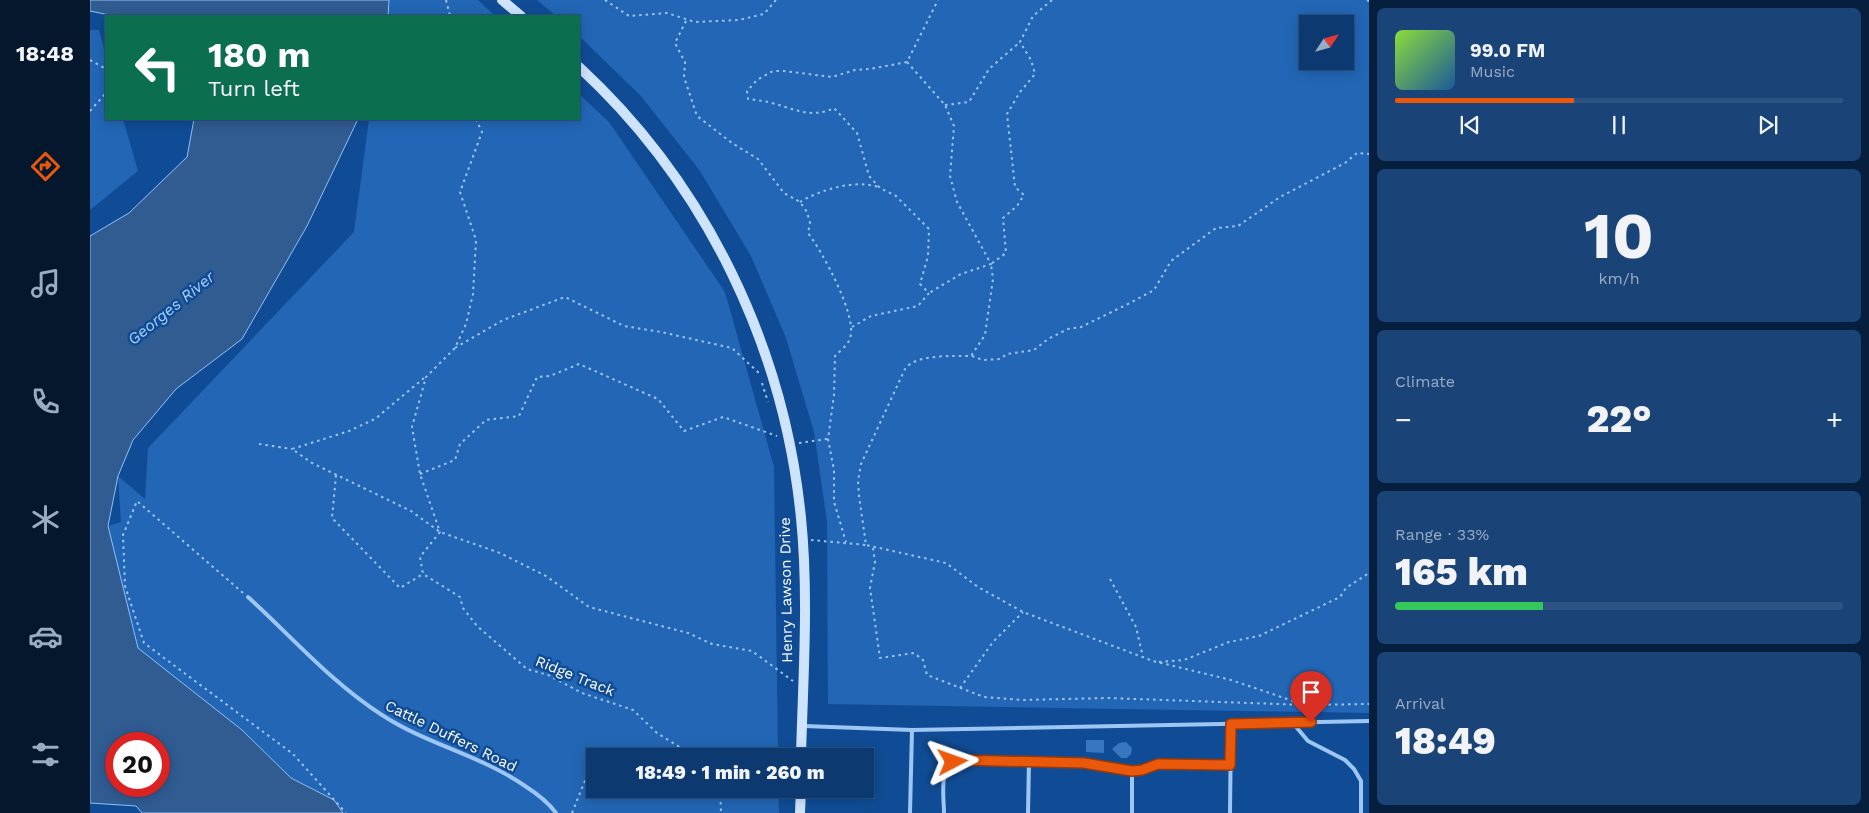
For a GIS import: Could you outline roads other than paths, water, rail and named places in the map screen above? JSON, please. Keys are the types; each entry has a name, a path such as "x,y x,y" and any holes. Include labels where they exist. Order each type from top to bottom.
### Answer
{"main road":[{"path":"502,0 520,15"},
{"name":"Henry Lawson Drive","path":"580,68 625,113 649,142 684,191 720,249 744,299 768,361 790,445 803,538 801,748"},
{"path":"800,813 801,798"}],"lane":[{"name":"Cattle Duffers Road","path":"248,598 284,629 323,669 383,716 508,774 538,795 556,813"},
{"path":"802,726 912,730 1369,721"},
{"path":"1292,722 1308,741 1345,760 1354,769 1361,781 1361,813"},
{"path":"1230,813 1231,724"},
{"path":"910,813 912,730"},
{"path":"944,813 944,774 950,764 962,760 1084,763 1132,771 1142,770 1158,764 1230,765"},
{"path":"1028,813 1029,761"},
{"path":"1132,771 1132,813"}],"water":[{"path":"90,0 389,0 388,15 109,15 90,11"},
{"name":"Georges River","path":"194,120 358,120 307,226 242,339 176,389 133,440 118,476 108,526 138,648 242,730 291,778 334,800 343,813 142,813 136,806 90,803 90,236 129,213 187,157"}]}
